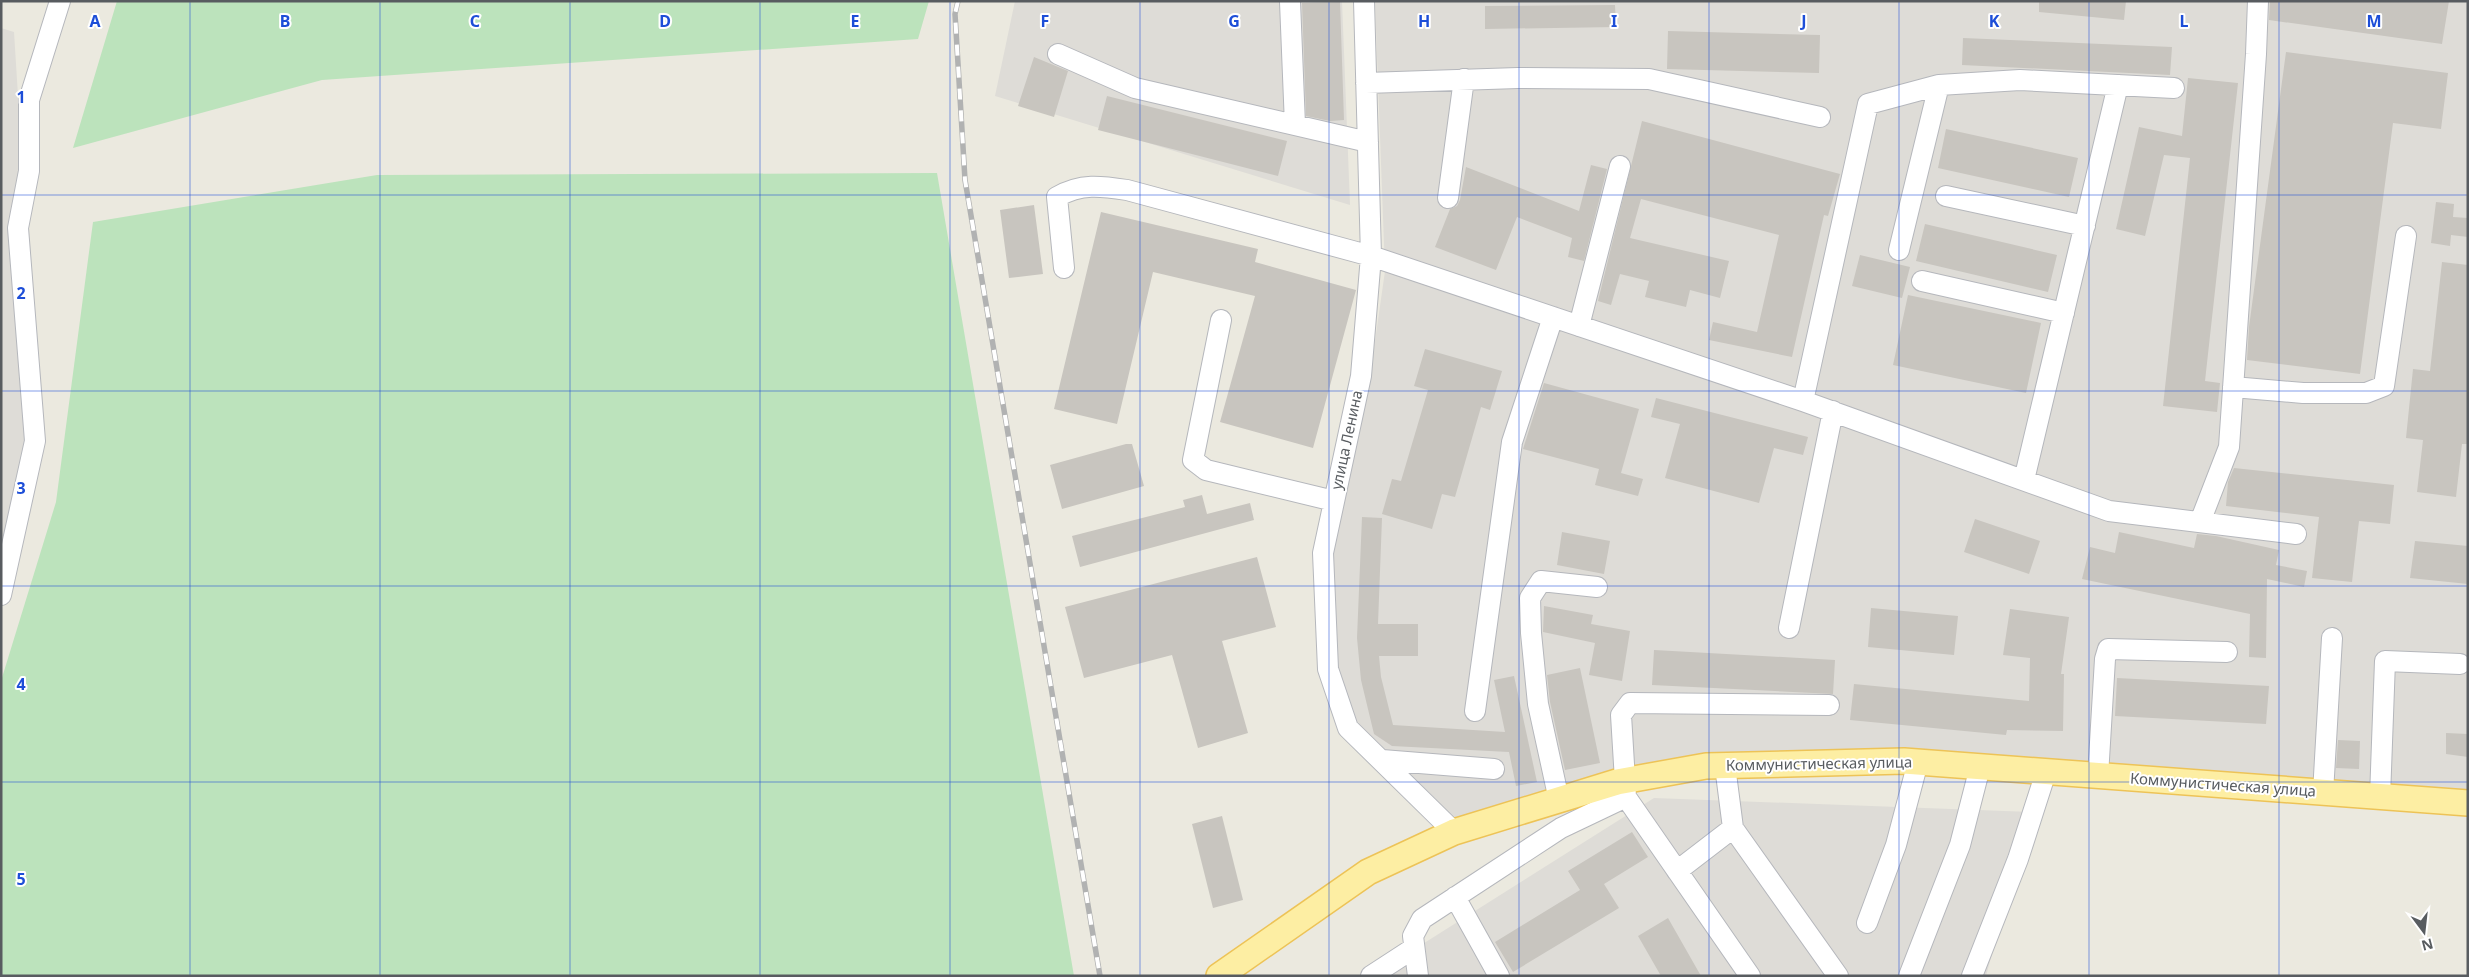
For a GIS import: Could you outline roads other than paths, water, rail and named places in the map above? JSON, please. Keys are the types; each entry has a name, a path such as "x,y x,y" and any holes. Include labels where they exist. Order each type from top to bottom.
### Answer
{"main road":[{"name":"Коммунистическая улица","path":"1220,976 1368,872 1454,832 1559,800 1626,788 1706,766 1918,762 2468,803"}],"street":[{"path":"1,595 35,441 10,225 28,172 29,100 60,1"},
{"name":"улица Ленина","path":"1364,1 1371,256 1361,376 1323,553 1328,669 1348,728 1454,832"},
{"path":"2200,522 2229,448 2258,1"},
{"path":"1290,2 1295,126"},
{"path":"1058,54 1134,88 1368,142"},
{"path":"1366,83 1464,79 1649,79 1820,117"},
{"path":"1448,198 1464,79"},
{"path":"1804,400 1868,104 1939,85 2020,80 2174,88"},
{"path":"1899,250 1939,85"},
{"path":"2024,480 2118,85"},
{"path":"1579,326 1620,166"},
{"path":"1064,268 1057,197 1070,189 1094,185 1127,190 1371,256 1804,400 2109,511 2296,534"},
{"path":"1946,196 2085,226"},
{"path":"2233,387 2303,393 2366,393 2384,386 2406,236"},
{"path":"1922,281 2064,313"},
{"path":"1475,711 1512,442 1553,317"},
{"path":"1221,320 1192,460 1206,470 1334,501"},
{"path":"1789,628 1833,411"},
{"path":"1559,800 1538,704 1531,633 1530,598 1541,581 1597,587"},
{"path":"2323,793 2332,638"},
{"path":"2098,776 2108,649 2227,652"},
{"path":"2380,797 2385,661 2460,664"},
{"path":"1750,976 1677,871 1626,788 1621,714 1630,703 1829,705"},
{"path":"1382,760 1494,769"},
{"path":"1867,923 1896,845 1918,762"},
{"path":"1725,766 1733,828 1838,976"},
{"path":"1909,976 1960,845 1980,767"},
{"path":"1972,976 2018,859 2046,772"},
{"path":"1418,976 1413,936 1422,919 1626,788"},
{"path":"1677,871 1733,828"},
{"path":"1455,897 1499,976"},
{"path":"1371,976 1414,948"}],"railway":[{"path":"958,1 955,14 965,180 1100,976"}]}
